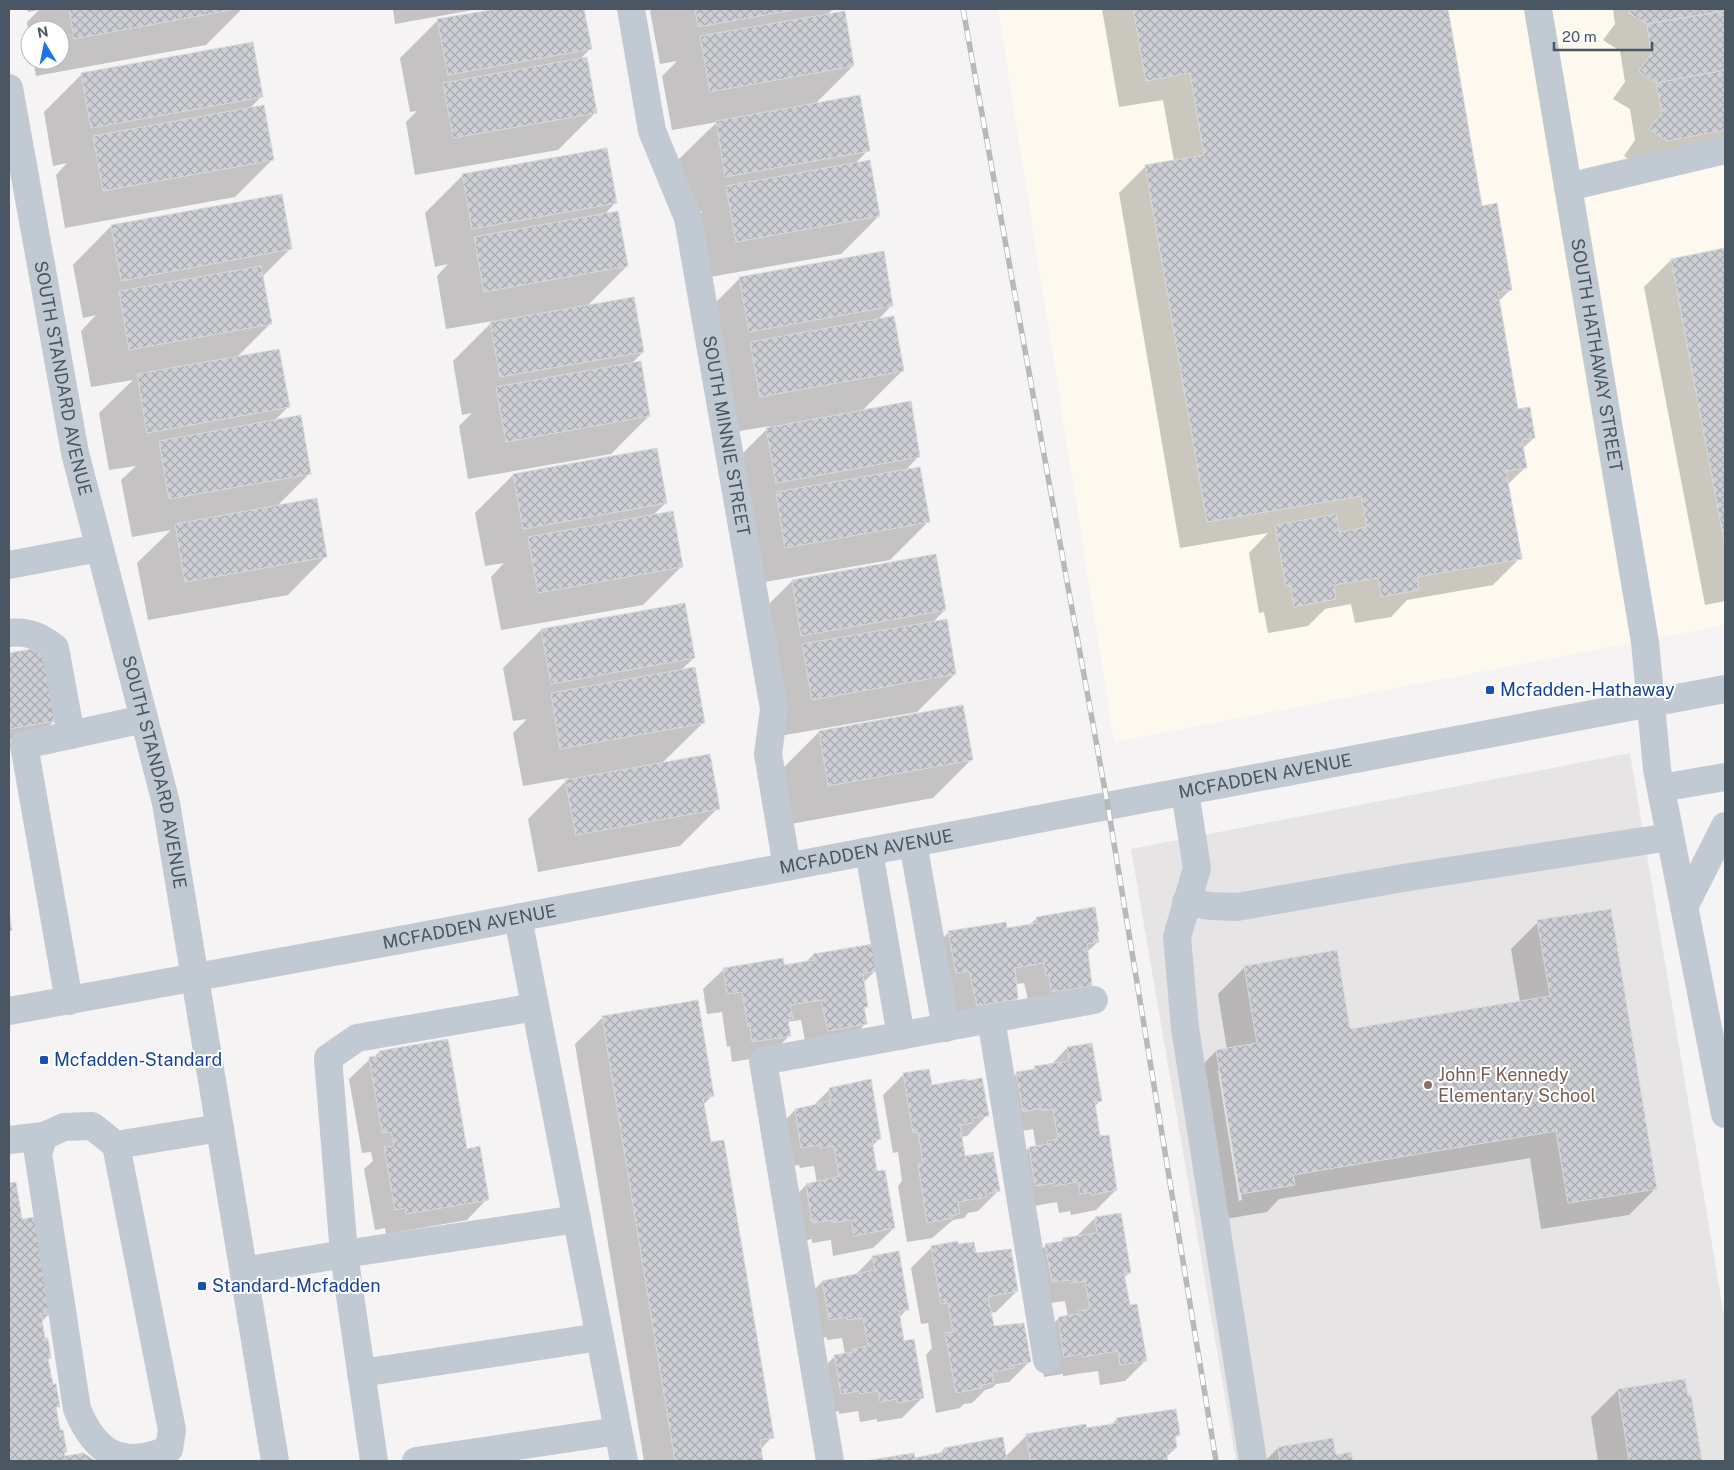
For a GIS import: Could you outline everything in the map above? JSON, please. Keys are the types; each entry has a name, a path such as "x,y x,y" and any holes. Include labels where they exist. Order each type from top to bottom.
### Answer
{"street":[{"name":"SOUTH MINNIE STREET","path":"631,9 652,132 688,218 774,709 768,754 787,867"},
{"name":"SOUTH HATHAWAY STREET","path":"1538,9 1645,642 1657,769 1725,1114"},
{"name":"SOUTH STANDARD AVENUE","path":"9,88 16,173 75,453 166,803 275,1461"},
{"path":"1568,188 1725,150"},
{"path":"9,565 99,548"},
{"path":"9,633 19,632 41,638 55,648 71,735"},
{"name":"MCFADDEN AVENUE","path":"9,1011 518,918 1725,689"},
{"path":"69,1001 24,745 144,719"},
{"path":"1661,788 1725,777"},
{"path":"1185,792 1197,868 1177,937 1185,1028 1253,1461"},
{"path":"1684,907 1725,826"},
{"path":"1186,902 1210,906 1237,906 1409,877 1670,837"},
{"path":"914,843 946,1028"},
{"path":"869,852 901,1036"},
{"path":"518,918 624,1461"},
{"path":"830,1461 763,1061 1094,1000"},
{"path":"374,1461 344,1254 328,1058 357,1038 536,1007"},
{"path":"991,1019 1047,1360"},
{"path":"9,1140 41,1144 64,1127 92,1126 116,1145 172,1430 169,1449 158,1456 140,1461 121,1460 104,1451 84,1426 77,1409 41,1144"},
{"path":"116,1145 220,1128"},
{"path":"244,1271 577,1219"},
{"path":"361,1373 600,1337"},
{"path":"416,1461 618,1431"}],"shaded area":[{"path":"998,9 1725,9 1725,625 1114,742"},
{"name":"John F Kennedy Elementary School","path":"1630,753 1725,1322 1725,1461 1236,1461 1131,849"}],"building":[{"path":"69,9 236,9 74,39"},
{"path":"497,9 584,9 592,49 448,75 437,19"},
{"path":"695,9 799,9 698,27"},
{"path":"1133,9 1448,9 1482,206 1497,203 1512,290 1498,292 1518,409 1530,407 1535,438 1522,440 1527,468 1506,471 1522,559 1417,577 1419,590 1381,597 1378,578 1334,585 1336,599 1294,607 1291,586 1286,587 1275,525 1336,514 1339,532 1367,527 1361,496 1207,522 1145,165 1204,155 1190,73 1146,81"},
{"path":"1632,9 1725,9 1725,11 1647,24 1629,13"},
{"path":"845,11 854,66 710,92 700,36"},
{"path":"1725,11 1725,70 1656,83 1639,71 1651,54 1647,24"},
{"path":"253,42 263,97 91,128 81,73"},
{"path":"587,57 597,113 453,138 443,83"},
{"path":"1725,70 1725,130 1667,141 1649,129 1662,112 1656,83"},
{"path":"860,95 870,151 725,177 716,121"},
{"path":"264,105 274,160 103,191 93,136"},
{"path":"607,148 617,203 472,229 462,174"},
{"path":"870,160 880,216 736,242 726,186"},
{"path":"282,194 292,249 121,281 111,225"},
{"path":"618,211 628,266 484,292 474,237"},
{"path":"1725,248 1725,546 1671,259"},
{"path":"884,251 893,306 749,332 739,277"},
{"path":"261,266 272,324 129,350 119,291"},
{"path":"634,297 644,352 500,377 490,322"},
{"path":"894,316 904,371 760,397 750,342"},
{"path":"279,349 290,407 147,433 137,374"},
{"path":"641,361 650,416 506,442 496,387"},
{"path":"911,401 920,457 776,483 766,428"},
{"path":"301,415 311,474 169,499 159,441"},
{"path":"657,448 667,503 523,529 513,474"},
{"path":"920,467 930,522 785,548 776,492"},
{"path":"317,498 327,557 185,582 175,524"},
{"path":"673,511 683,567 538,593 528,537"},
{"path":"936,554 946,610 801,636 792,580"},
{"path":"685,603 695,658 551,684 541,629"},
{"path":"947,619 956,674 812,700 802,644"},
{"path":"43,647 55,721 9,729 9,653"},
{"path":"695,667 705,723 560,749 551,693"},
{"path":"963,705 973,760 828,786 819,731"},
{"path":"710,754 720,809 576,835 565,780"},
{"path":"1095,907 1099,942 1087,944 1092,986 1051,992 1049,976 1046,976 1044,963 1015,968 1018,999 977,1006 969,971 956,973 948,931 1006,922 1007,928 1037,923 1036,917"},
{"path":"1611,909 1657,1189 1568,1203 1556,1131 1293,1175 1295,1185 1240,1194 1216,1050 1257,1043 1244,966 1337,950 1350,1029 1550,996 1537,920"},
{"path":"9,912 12,930 9,931"},
{"path":"873,944 877,971 863,973 868,1007 864,1007 867,1024 828,1031 821,1000 790,1005 793,1019 788,1020 791,1036 752,1042 742,992 727,994 723,968 783,958 784,965 814,960 813,954"},
{"path":"698,1000 714,1096 703,1098 711,1142 724,1140 774,1438 760,1440 763,1461 675,1461 602,1016"},
{"path":"448,1039 467,1149 480,1146 489,1200 406,1214 405,1208 395,1210 384,1147 394,1146 391,1132 382,1133 369,1057 380,1056 379,1051"},
{"path":"1092,1043 1102,1101 1095,1102 1100,1136 1109,1135 1117,1190 1091,1195 1091,1192 1080,1194 1078,1182 1054,1186 1054,1183 1035,1186 1029,1147 1048,1144 1047,1141 1058,1139 1053,1109 1042,1111 1041,1108 1023,1112 1016,1072 1035,1069 1034,1066 1069,1061 1067,1047"},
{"path":"929,1069 932,1085 982,1078 989,1116 972,1118 973,1123 960,1125 965,1156 993,1152 1000,1191 985,1194 986,1197 958,1202 960,1213 953,1215 953,1218 927,1223 918,1164 923,1163 918,1132 913,1133 903,1073"},
{"path":"871,1079 881,1139 872,1140 877,1171 885,1170 895,1228 854,1236 851,1220 832,1223 832,1220 812,1223 806,1184 839,1176 834,1146 820,1148 819,1145 801,1148 795,1109 831,1101 829,1088"},
{"path":"16,1182 22,1219 36,1217 52,1312 41,1314 45,1338 48,1338 51,1358 48,1359 53,1384 56,1384 60,1407 56,1407 60,1430 63,1430 67,1452 64,1453 65,1456 83,1453 96,1461 9,1461 9,1183"},
{"path":"1121,1213 1131,1273 1124,1273 1130,1305 1137,1304 1147,1361 1120,1365 1118,1351 1083,1357 1083,1354 1064,1357 1058,1317 1077,1314 1077,1311 1090,1309 1085,1281 1071,1283 1070,1280 1052,1282 1045,1244 1063,1241 1063,1238 1097,1233 1095,1217"},
{"path":"958,1241 958,1244 974,1242 976,1253 1011,1249 1018,1291 988,1297 994,1326 1024,1323 1031,1362 1013,1365 1014,1368 992,1372 994,1383 982,1385 982,1388 956,1393 945,1333 953,1332 948,1303 941,1304 931,1246"},
{"path":"899,1251 909,1310 899,1311 904,1341 914,1339 924,1398 898,1403 897,1399 880,1402 878,1391 860,1394 859,1391 841,1394 834,1355 853,1352 853,1349 868,1346 863,1318 847,1320 847,1317 829,1320 822,1281 875,1270 872,1256"},
{"path":"1685,1379 1688,1395 1691,1395 1702,1461 1629,1461 1618,1389"},
{"path":"1176,1409 1180,1435 1175,1436 1177,1448 1166,1450 1168,1461 1030,1460 1026,1434 1086,1424 1087,1428 1117,1423 1116,1418"},
{"path":"1003,1437 1007,1461 864,1461 914,1453 915,1458 944,1452 944,1448"},
{"path":"1333,1438 1336,1455 1351,1452 1353,1461 1280,1461 1278,1447"}],"railway":[{"path":"963,9 1108,807 1216,1461"}],"place":[{"name":"Mcfadden-Hathaway","path":"1490,690"},
{"name":"Mcfadden-Standard","path":"44,1060"},
{"name":"John F Kennedy Elementary School","path":"1428,1085"},
{"name":"Standard-Mcfadden","path":"202,1286"}]}
